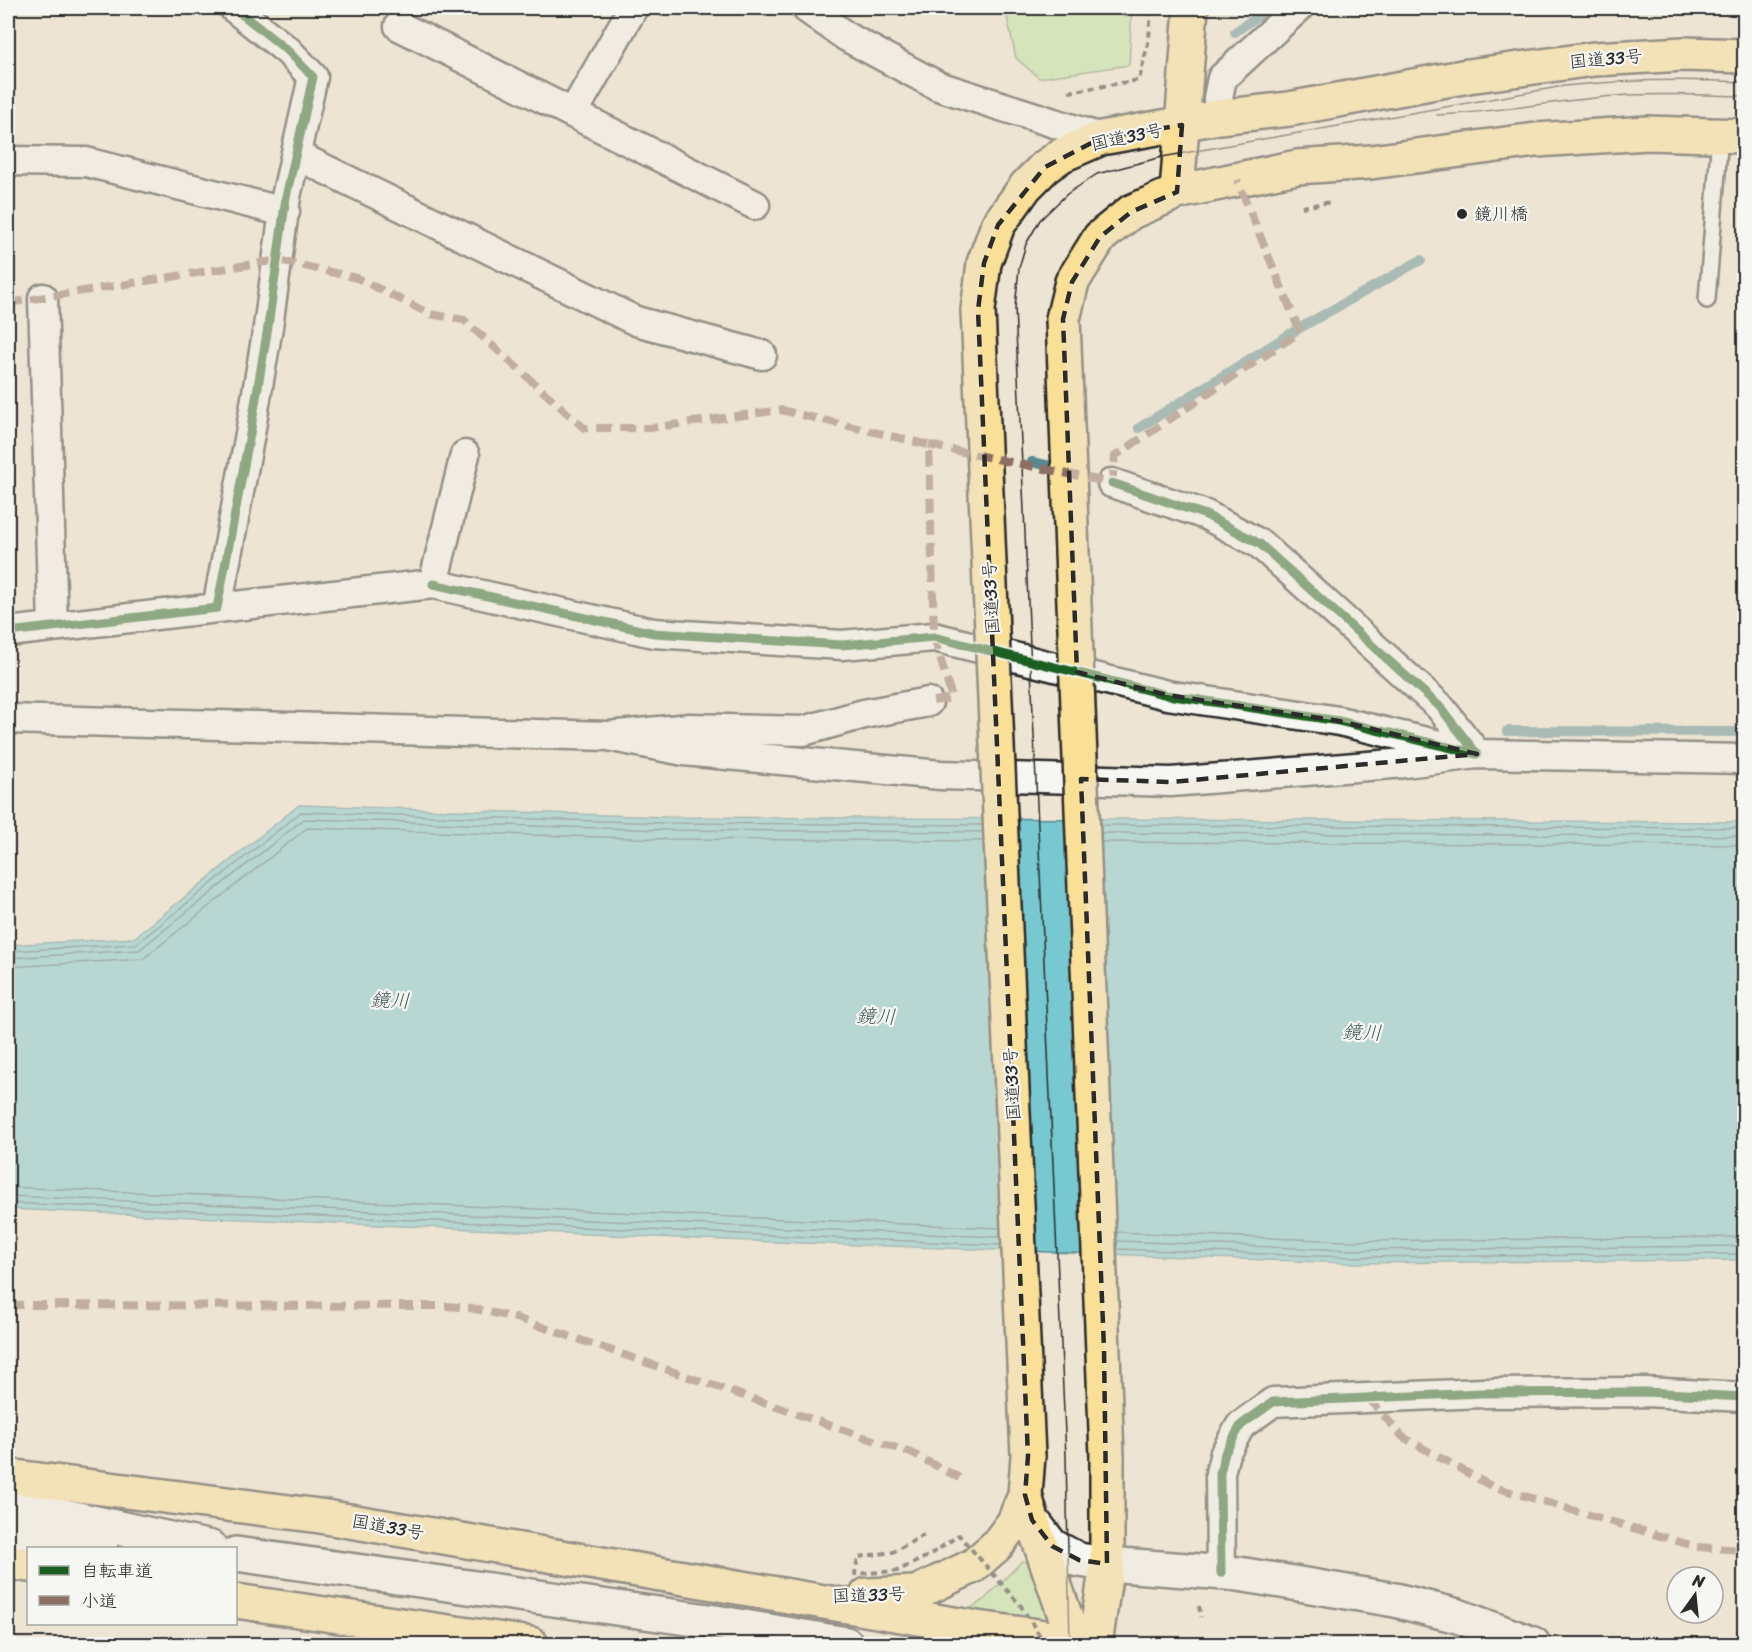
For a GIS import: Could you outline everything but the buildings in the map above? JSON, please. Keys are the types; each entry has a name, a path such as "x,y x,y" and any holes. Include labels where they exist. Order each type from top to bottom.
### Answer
{"main road":[{"path":"1177,192 1191,8"},
{"name":"国道33号","path":"802,1598 916,1593 973,1566 997,1545 1028,1508 1028,1456 978,310 984,262 998,225 1026,186 1045,167 1062,155 1101,138 1219,117 1289,109 1467,76 1594,58 1684,54 1744,56"},
{"path":"1076,1644 1107,1564 1107,1456 1063,319 1072,282 1100,237 1131,212 1177,192 1297,167 1371,162 1536,140 1648,132 1732,136"},
{"name":"国道33号","path":"8,1476 320,1516 1076,1644"},
{"path":"8,1504 207,1547"},
{"path":"1028,1508 1052,1546 1079,1560 1239,1574 1395,1600 1458,1616 1533,1644"},
{"path":"1028,1508 1076,1644"},
{"path":"8,1534 163,1547"},
{"path":"237,1554 703,1620 846,1644"},
{"path":"8,1562 27,1565"},
{"path":"237,1601 531,1644"}],"street":[{"path":"217,608 254,413 285,212 314,77 288,51 234,8"},
{"path":"573,113 633,8"},
{"path":"806,8 847,37 938,86 1101,138"},
{"path":"1219,117 1218,98 1222,78 1298,8"},
{"path":"399,26 755,206"},
{"path":"296,155 636,321 762,355"},
{"path":"8,162 86,162 285,212"},
{"path":"43,298 53,626"},
{"path":"433,584 465,455"},
{"path":"1112,483 1206,515 1260,544 1439,706 1477,754"},
{"path":"8,632 433,584 654,633 842,645 934,637 1167,695 1339,721 1477,754"},
{"path":"8,719 608,736 690,728 804,731 864,714 928,702"},
{"path":"608,736 684,751 941,775 1171,782 1405,764 1477,754 1744,759"},
{"path":"1221,1573 1220,1473 1225,1453 1241,1425 1273,1402 1482,1393 1645,1392 1744,1397"}],"lane":[{"path":"1707,300 1732,136"}],"path":[{"path":"1059,93 1139,80 1149,39 1151,8"},
{"path":"924,1535 893,1552 858,1557 855,1574 897,1570 930,1556 958,1535 1022,1606 1076,1644"},
{"path":"1211,1638 1234,1644"},
{"path":"1174,1644 1179,1644"}],"highlighted area":[{"path":"1182,125 1177,192 1131,212 1100,237 1072,282 1063,319 1077,672 1167,695 1339,721 1477,754 1171,782 1081,779 1104,1349 1107,1564 1079,1560 1052,1546 1032,1520 1025,1495 1028,1456 978,310 984,263 998,225 1045,167 1101,138"}],"green space":[{"path":"1005,8 1132,8 1129,65 1039,78 1016,58"},
{"path":"1022,1561 1029,1566 1050,1609 1050,1625 968,1610 985,1599"}],"water":[{"name":"鏡川","path":"299,805 666,817 1744,822 1744,1260 1348,1263 724,1240 8,1209 8,945 134,938"}],"waterway":[{"path":"1235,32 1266,8"},
{"path":"1139,428 1298,329 1421,260"},
{"path":"1032,462 1064,469"},
{"path":"1507,731 1744,732"}],"tram line":[{"path":"1070,1644 1066,1457 1015,308 1019,268 1026,244 1040,220 1067,194 1097,174 1162,157 1564,86 1609,82 1744,82"},
{"path":"1437,115 1615,96 1663,94 1744,96"}],"marked path":[{"path":"929,445 1112,483 1115,456 1300,332 1237,180"},
{"path":"8,303 278,260 357,278 430,314 464,320 584,428 650,428 781,410 929,445 934,637 952,698 928,702"},
{"path":"8,1305 446,1306 471,1308 516,1318 911,1453 960,1478"},
{"path":"1368,1398 1403,1437 1491,1486 1697,1547 1744,1550"}],"cycle path":[{"path":"8,632 217,608 268,327 286,197 313,77 288,51 234,8"},
{"path":"433,584 654,633 842,645 934,637 1167,695 1339,721 1477,754 1439,706 1260,544 1206,515 1112,483"},
{"path":"1221,1573 1220,1473 1225,1453 1241,1425 1273,1402 1482,1393 1645,1392 1744,1397"}],"place":[{"name":"鏡川橋","path":"1462,214"}]}
